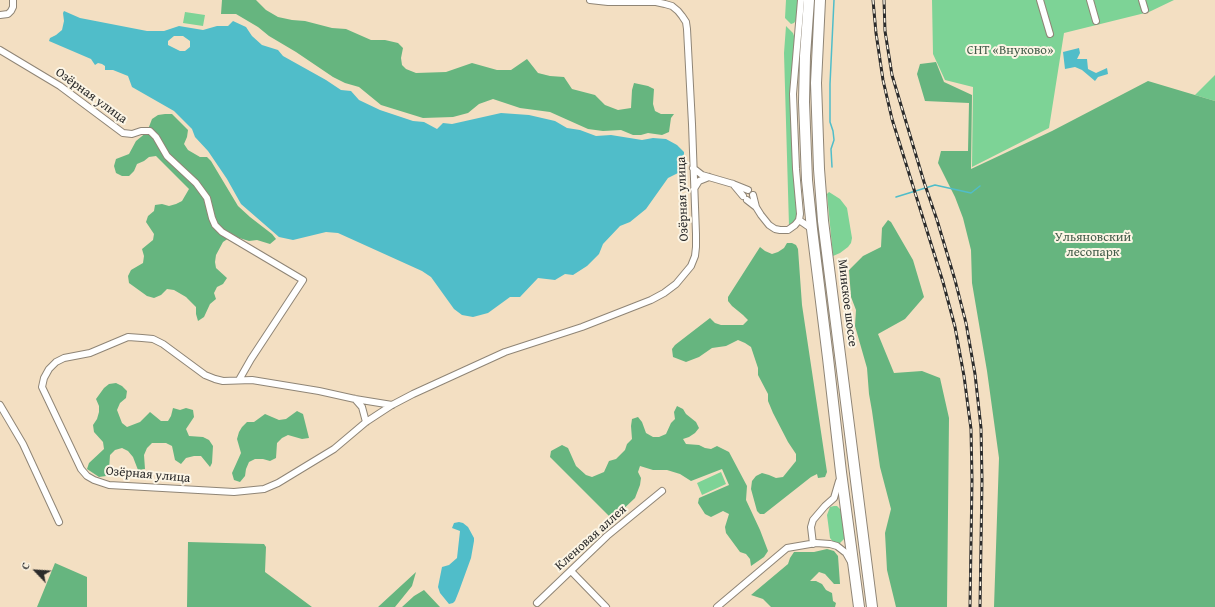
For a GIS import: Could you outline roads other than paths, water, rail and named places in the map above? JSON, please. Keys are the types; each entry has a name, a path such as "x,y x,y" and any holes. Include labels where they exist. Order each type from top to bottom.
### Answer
{"highway":[{"name":"Минское шоссе","path":"808,0 804,102 807,173 812,229 841,472 859,607"},
{"name":"Минское шоссе","path":"820,0 816,83 819,176 823,221 872,607"}],"street":[{"path":"0,15 8,14 11,11 13,7 13,0"},
{"name":"Озёрная улица","path":"392,405 252,380 215,379 205,375 163,344 153,340 128,337 90,353 64,358 56,362 49,369 44,378 42,387 81,469 87,476 94,480 109,485 234,492 264,488 278,483 334,449 366,422 392,405 505,352 582,327 664,293 685,275 695,256 696,234 687,29 682,16 672,6 656,2 608,2 590,0"},
{"path":"693,168 709,177 733,184 751,192 756,206 769,225 780,230 788,230 799,220 800,214 794,134 793,94 800,0"},
{"path":"1040,0 1050,34"},
{"path":"1090,0 1096,21"},
{"path":"1142,0 1145,10"},
{"name":"Озёрная улица","path":"0,50 60,86 123,133 132,134 141,131 150,131 156,137 167,156 196,183 207,198 215,225 222,232 303,280 254,353 239,380"},
{"path":"694,189 699,181 709,177"},
{"path":"733,184 745,198 756,206"},
{"path":"799,220 812,229"},
{"path":"355,399 362,407 366,422"},
{"path":"0,406 23,444 59,522"},
{"path":"813,544 813,520 834,498 838,490 841,472"},
{"name":"Кленовая аллея","path":"537,603 607,536 662,491"},
{"path":"717,607 783,551 792,547 813,544 830,544 838,546 846,552 854,569"},
{"path":"571,571 606,607"}],"water":[{"path":"64,11 80,18 147,31 164,31 179,26 203,30 217,26 228,26 233,21 246,27 252,36 262,45 278,50 283,56 341,90 351,91 359,100 380,110 413,121 424,122 437,129 443,123 452,124 501,113 529,115 555,121 567,128 580,130 596,136 611,135 642,140 653,138 666,139 677,145 684,152 684,162 678,173 668,178 646,209 630,222 620,226 603,244 599,254 587,266 573,275 565,274 555,280 538,278 520,297 510,297 488,313 473,317 462,315 454,309 431,277 422,271 338,233 326,232 293,240 279,237 241,204 227,179 208,151 195,137 192,129 174,111 132,87 128,76 113,70 105,70 105,66 102,64 98,63 95,65 91,59 49,41 50,38 62,30 64,21","holes":["174,36 183,36 190,41 190,47 185,51 180,51 168,45 168,41"]},
{"path":"1079,48 1080,53 1077,59 1087,59 1088,69 1096,73 1107,68 1108,74 1098,77 1095,81 1082,70 1075,67 1065,69 1063,52"},
{"path":"459,522 468,527 474,541 471,558 459,591 455,601 449,604 440,593 438,587 442,567 449,565 457,558 460,531 452,528 454,523"}],"waterway":[{"path":"832,167 831,149 834,140 830,122 830,84 834,0"},
{"path":"896,197 935,185 971,193 980,186"}],"railway":[{"path":"873,0 883,80 892,119 943,282 955,327 964,376 971,429 972,480 970,607"},
{"path":"884,0 885,31 892,75 955,280 966,323 975,374 981,428 982,480 980,607"}],"park label":[{"name":"СНТ «Внуково»","path":"1010,51"},
{"name":"Ульяновский лесопарк","path":"1093,246"}]}
